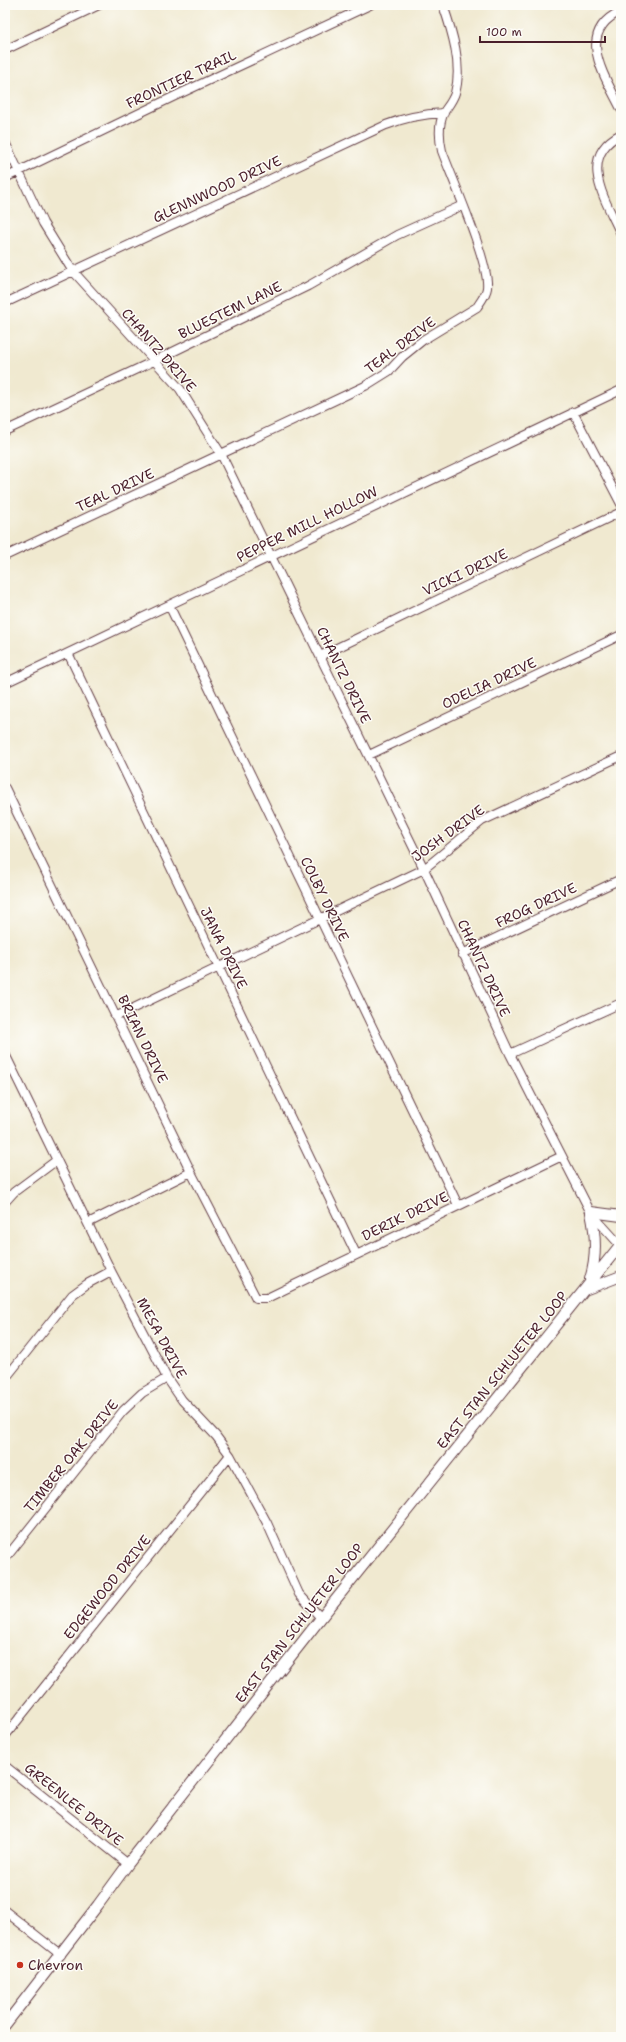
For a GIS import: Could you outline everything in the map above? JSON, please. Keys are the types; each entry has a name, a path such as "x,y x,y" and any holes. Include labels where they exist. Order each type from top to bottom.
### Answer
{"main road":[{"path":"587,1287 594,1266 594,1227 591,1213 621,1216"},
{"name":"EAST STAN SCHLUETER LOOP","path":"5,2025 61,1955 128,1864 320,1618 621,1244"},
{"path":"587,1287 621,1276"}],"street":[{"path":"5,50 100,5"},
{"name":"FRONTIER TRAIL","path":"5,178 175,96 370,5"},
{"name":"TEAL DRIVE","path":"5,556 365,386 389,371 402,357 423,340 477,307 485,293 486,278 484,266 442,152 439,136 444,113 455,95 459,76 443,5"},
{"path":"621,11 611,16 602,24 596,36 596,50 600,66 621,109"},
{"name":"GLENNWOOD DRIVE","path":"5,303 72,270 386,125 401,119 419,115 444,113"},
{"path":"621,134 610,140 602,148 597,159 597,166 599,187 621,234"},
{"name":"CHANTZ DRIVE","path":"5,142 43,223 72,270 180,389 221,454 424,869 462,954 510,1054 591,1213 621,1244"},
{"name":"BLUESTEM LANE","path":"5,431 308,286 397,235 463,206"},
{"name":"PEPPER MILL HOLLOW","path":"5,683 621,390"},
{"path":"573,412 621,504"},
{"name":"VICKI DRIVE","path":"320,656 621,512"},
{"name":"COLBY DRIVE","path":"168,605 458,1205"},
{"name":"ODELIA DRIVE","path":"369,755 621,635"},
{"name":"JANA DRIVE","path":"68,653 356,1254"},
{"name":"JOSH DRIVE","path":"117,1016 424,869 482,821 621,756"},
{"name":"BRIAN DRIVE","path":"5,788 117,1016 191,1172 256,1298 259,1299"},
{"name":"FROG DRIVE","path":"462,954 621,879"},
{"path":"510,1054 621,1003"},
{"name":"MESA DRIVE","path":"5,1054 111,1271 167,1378 182,1400 216,1436 230,1455 268,1523 299,1594 320,1618"},
{"name":"DERIK DRIVE","path":"259,1299 267,1298 562,1156"},
{"path":"5,1202 14,1192 57,1160"},
{"path":"88,1223 191,1172"},
{"path":"5,1379 72,1295 87,1284 111,1271"},
{"name":"TIMBER OAK DRIVE","path":"5,1559 123,1411 142,1393 167,1378"},
{"name":"EDGEWOOD DRIVE","path":"5,1736 230,1455"},
{"name":"GREENLEE DRIVE","path":"5,1766 128,1864"},
{"path":"5,1911 61,1955"}],"place":[{"name":"Chevron","path":"20,1965"}]}
